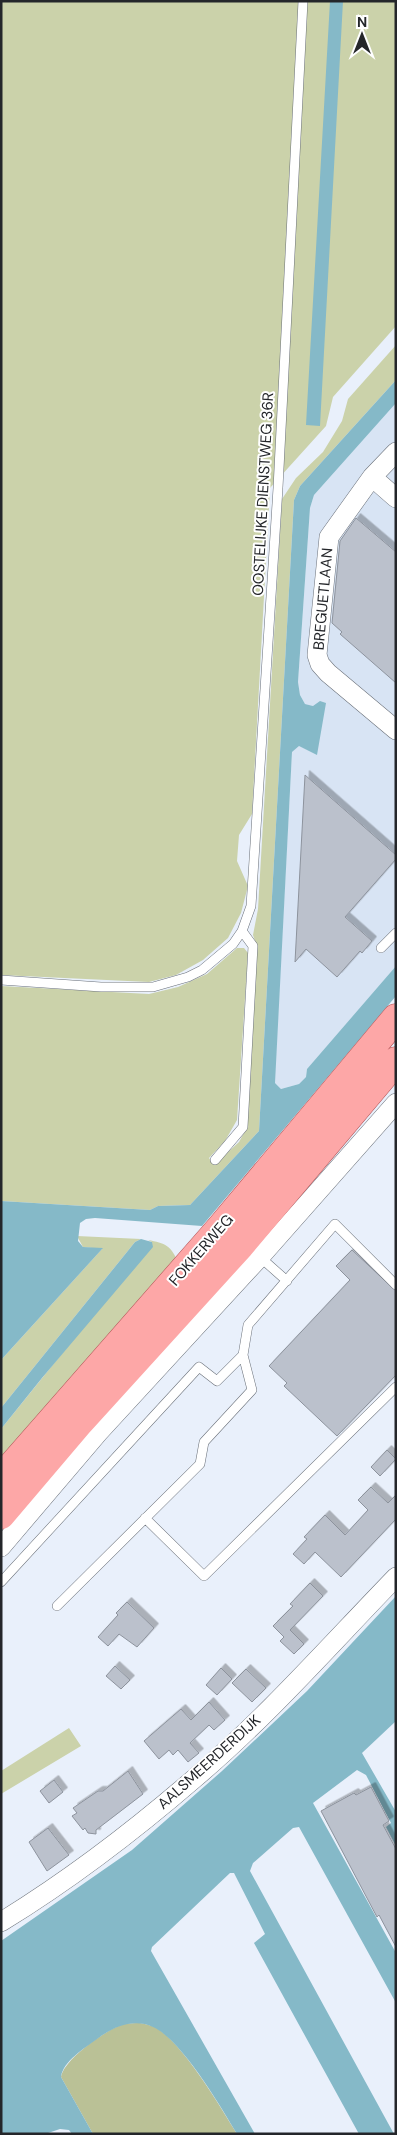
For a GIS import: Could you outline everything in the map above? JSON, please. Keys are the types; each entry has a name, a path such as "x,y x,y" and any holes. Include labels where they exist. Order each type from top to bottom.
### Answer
{"main road":[{"name":"FOKKERWEG","path":"1,1478 215,1234 396,1018"},
{"name":"FOKKERWEG","path":"1,1514 80,1422 240,1246 396,1061"}],"street":[{"name":"BREGUETLAAN","path":"396,452 372,477 329,537 317,655 320,664 328,673 396,730"},
{"path":"372,477 396,498"},
{"path":"1,1547 98,1433 260,1257 396,1103"},
{"name":"AALSMEERDERDIJK","path":"1,1922 63,1881 195,1778 249,1728 396,1577"}],"lane":[{"name":"OOSTELIJKE DIENSTWEG 36R","path":"1,980 101,987 153,987 188,977 202,970 233,944 242,931 251,906 278,478 304,1"},
{"path":"215,1160 240,1133 243,1127 253,946 242,931"},
{"path":"381,948 396,932"},
{"path":"57,1606 200,1464 204,1442 252,1390 243,1355 248,1326 335,1224 396,1285"},
{"path":"260,1257 287,1281"},
{"path":"1,1582 199,1367 217,1381 243,1355"},
{"path":"145,1518 204,1576 396,1387"}],"shaded area":[{"path":"396,403 396,966 307,1069 306,1077 299,1084 281,1089 275,1083 275,1072 292,752 299,746 317,754 313,706 305,704 300,695 298,682 310,508 314,495"}],"green space":[{"path":"1,1 396,1 396,326 333,397 326,426 270,488 252,814 239,835 237,861 248,886 241,913 228,938 203,960 176,975 149,982 1,975"},
{"path":"396,345 396,380 300,486 294,500 259,1131 190,1205 158,1206 150,1210 1,1201 1,986 149,994 178,987 207,974 237,948 244,948 248,953 237,1120 225,1141 209,1158 214,1165 239,1142 245,1131 256,944 253,935 258,909 282,499 296,478 323,452 342,421 348,399"},
{"path":"77,1236 141,1239 135,1242 1,1408 1,1360 102,1249 83,1247"},
{"path":"148,1240 167,1246 178,1263 1,1457 1,1429 152,1242"},
{"path":"69,1728 81,1746 1,1794 1,1771"},
{"path":"140,2023 155,2027 177,2046 200,2076 237,2134 93,2134 61,2077 70,2062 97,2038 124,2024"}],"water":[{"path":"330,1 343,1 320,426 306,425"},
{"path":"396,380 396,403 314,495 310,508 298,682 300,695 305,704 313,706 320,701 326,703 317,755 299,746 292,752 275,1083 281,1089 299,1084 306,1077 307,1069 396,966 396,996 202,1226 95,1218 86,1219 80,1223 78,1241 83,1247 103,1248 1,1360 1,1201 150,1210 158,1206 190,1205 259,1131 294,500 300,486"},
{"path":"141,1239 152,1242 153,1247 1,1429 1,1408 135,1242"},
{"path":"396,1596 396,1721 362,1753 396,1812 396,1846 386,1827 391,1823 366,1775 357,1770 313,1803 396,1953 396,2003 299,1827 293,1828 253,1863 250,1871 394,2134 359,2134 254,1943 265,1934 234,1873 230,1873 152,1947 151,1951 255,2134 237,2134 200,2075 176,2045 153,2027 138,2023 124,2025 103,2035 75,2055 63,2071 61,2077 93,2134 72,2134 69,2130 60,2129 45,2134 1,2134 1,1941 132,1850 222,1771 307,1691"}],"building":[{"path":"356,518 396,552 396,683 340,634 342,632 332,623 340,541"},
{"path":"305,775 396,855 396,859 345,917 372,941 362,953 360,951 337,977 306,949 295,962"},
{"path":"352,1250 396,1291 396,1375 337,1436 284,1386 287,1383 269,1366 350,1280 336,1266"},
{"path":"387,1450 396,1459 380,1476 371,1467"},
{"path":"371,1487 388,1503 396,1495 396,1519 341,1577 315,1552 304,1564 293,1554 307,1539 304,1537 325,1515 345,1535 368,1510 358,1500"},
{"path":"310,1583 323,1596 290,1630 304,1644 294,1654 280,1641 284,1637 273,1626 293,1606 290,1604"},
{"path":"127,1602 154,1628 137,1647 119,1634 108,1646 98,1637"},
{"path":"115,1666 130,1680 121,1689 106,1676"},
{"path":"221,1668 232,1679 217,1695 206,1685"},
{"path":"246,1669 266,1688 252,1702 232,1683"},
{"path":"209,1702 225,1720 214,1730 209,1725 190,1743 199,1753 188,1762 178,1750 173,1755 169,1750 159,1759 144,1741 181,1709 191,1720"},
{"path":"128,1771 143,1794 96,1830 96,1834 88,1833 85,1828 83,1830 72,1816 77,1813 73,1808 98,1791 103,1791"},
{"path":"54,1780 63,1792 49,1803 40,1791"},
{"path":"371,1787 389,1821 383,1825 396,1849 396,1947 379,1915 377,1917 321,1811 354,1793 356,1795"},
{"path":"48,1828 69,1855 47,1871 29,1842"}]}
